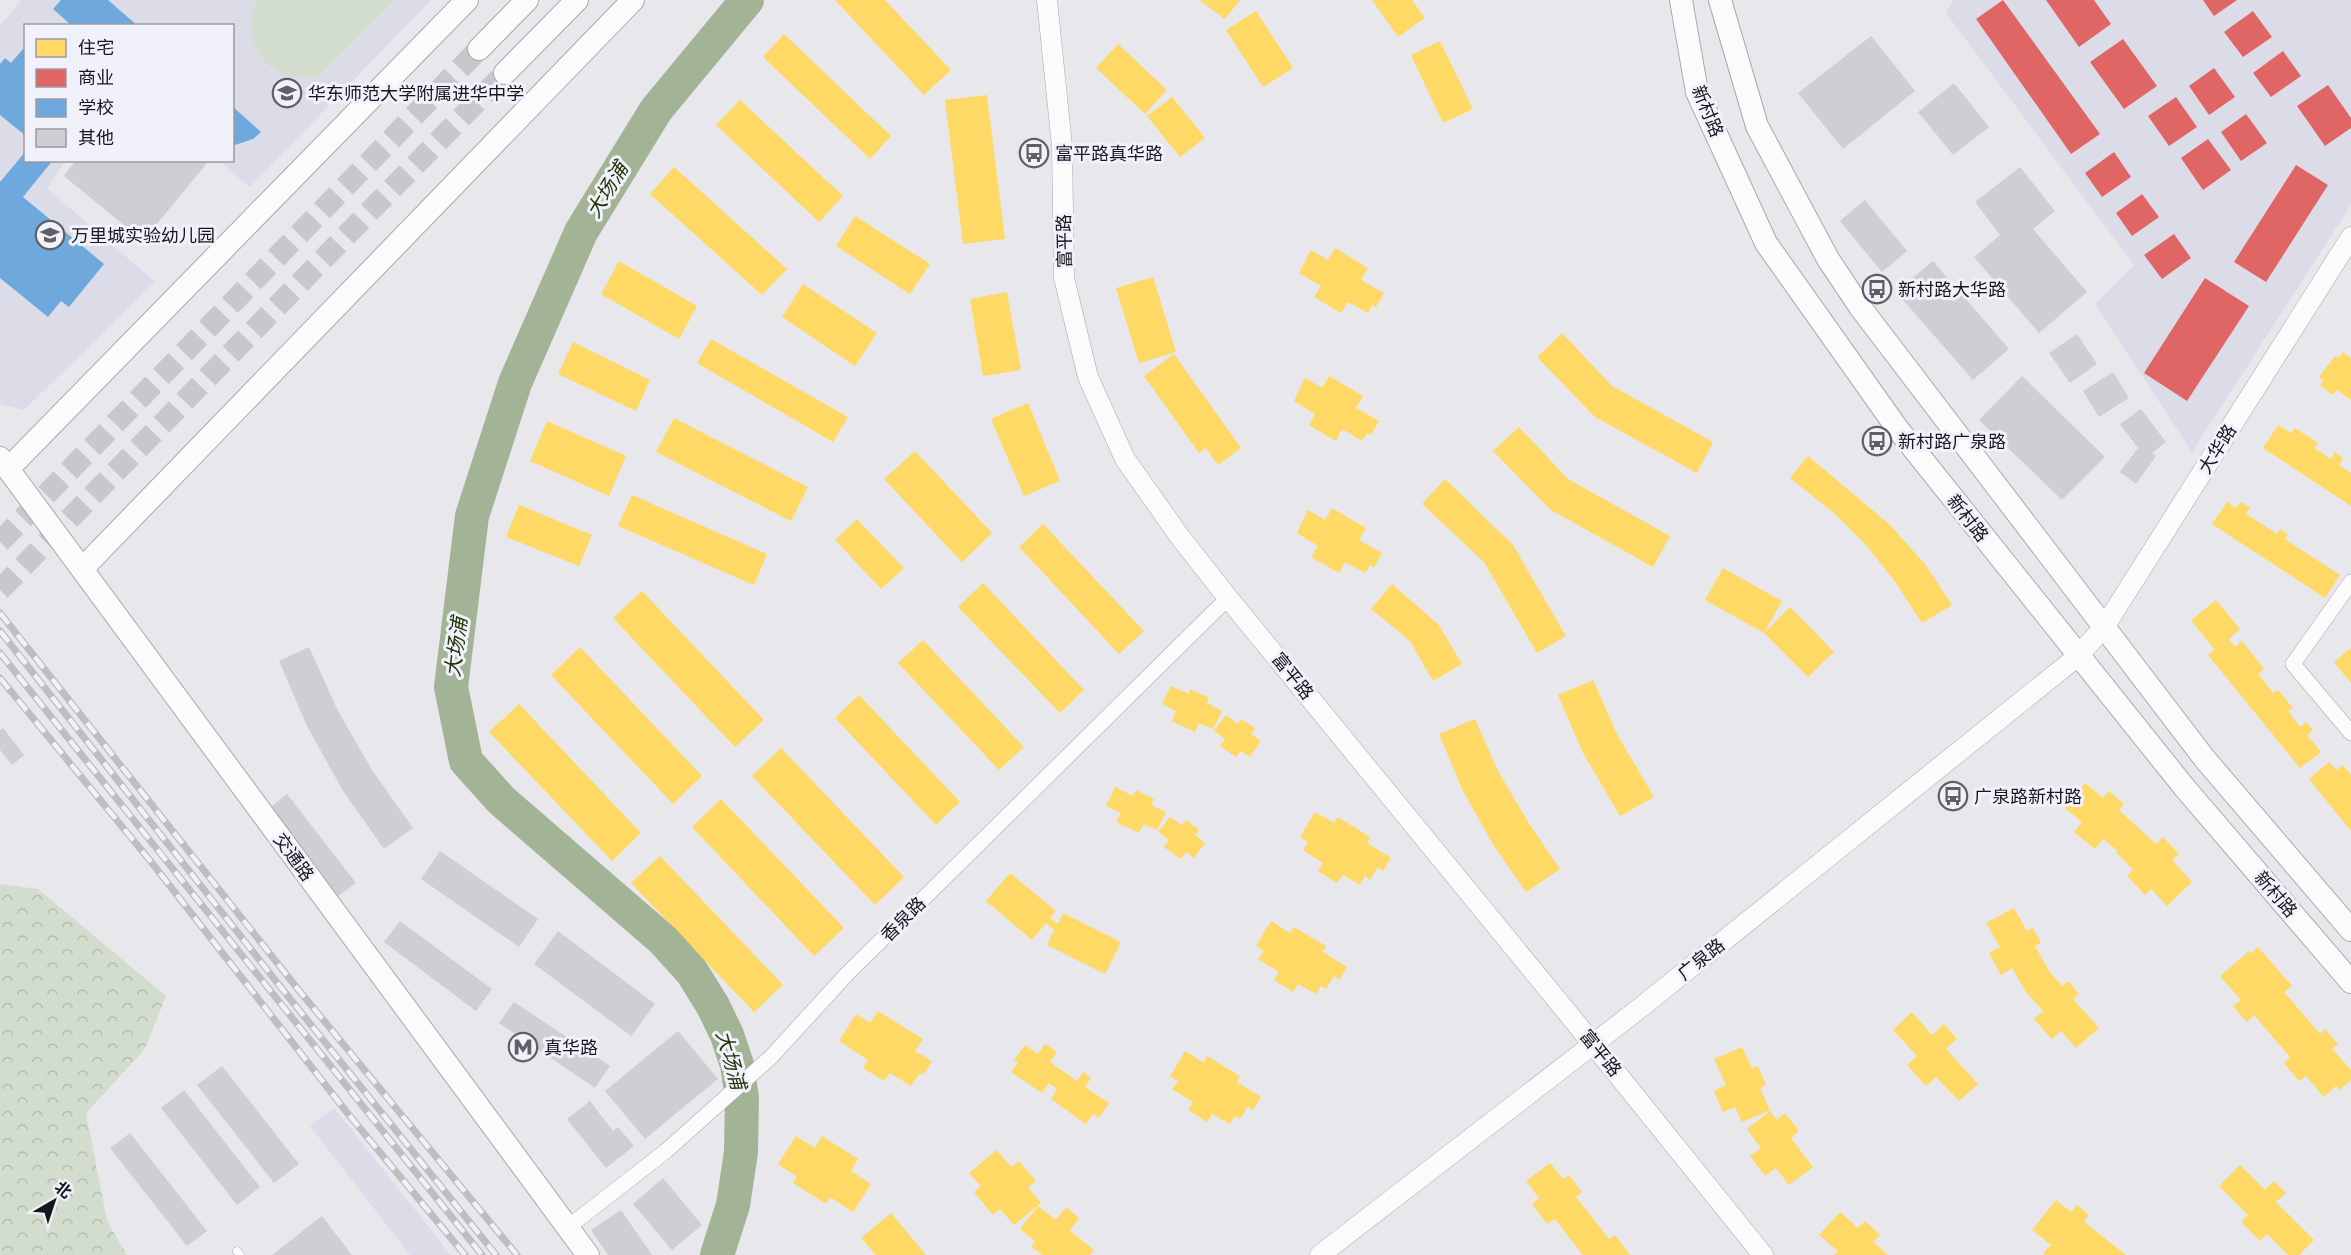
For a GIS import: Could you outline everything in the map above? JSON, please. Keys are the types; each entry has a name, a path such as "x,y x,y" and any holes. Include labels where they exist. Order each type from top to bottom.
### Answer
{"main road":[{"path":"4,463 467,0"},
{"path":"479,49 527,0"},
{"path":"505,73 578,0"},
{"path":"82,569 633,0"},
{"name":"新村路","path":"1681,0 1697,92 1766,243 1897,428 2184,787 2351,982"},
{"name":"新村路","path":"1720,0 1757,126 1828,260 1860,307 2204,758 2351,930"},
{"name":"交通路","path":"4,463 588,1255"}],"street":[{"name":"富平路","path":"1047,0 1062,146 1064,278 1088,377 1125,459 1180,537 1228,598 1763,1255"},
{"name":"大华路","path":"2078,656 2105,626 2351,237"},
{"path":"2351,582 2293,664 2351,733"},
{"name":"香泉路","path":"567,1228 635,1177 753,1075 847,974 1228,598"},
{"name":"广泉路","path":"1320,1255 1593,1044 2078,656"}],"shaded area":[{"path":"21,0 431,0 250,187 220,162 234,162 234,24 24,24 24,162 65,162 47,188 155,282 24,410 0,404 0,26"},
{"path":"1954,0 2351,0 2351,205 2192,452 2095,304 2134,265 1946,13"},
{"path":"334,1108 451,1255 410,1255 310,1126"}],"green space":[{"path":"257,0 395,0 316,78 288,76 277,71 260,55 255,45 251,23"},
{"path":"0,884 38,889 166,996 145,1049 86,1113 107,1221 127,1255 0,1255"}],"building: 住宅":[{"path":"835,0 885,0 951,70 924,95"},
{"path":"1199,0 1240,0 1225,19"},
{"path":"1372,0 1412,0 1425,18 1398,37"},
{"path":"1256,11 1293,68 1263,87 1226,30"},
{"path":"784,34 891,136 870,159 763,57"},
{"path":"1440,41 1473,109 1443,123 1411,55"},
{"path":"1118,44 1167,90 1145,114 1096,68"},
{"path":"987,95 1005,239 963,244 945,100"},
{"path":"1172,97 1205,138 1180,157 1147,116"},
{"path":"740,100 843,196 819,222 716,125"},
{"path":"674,167 787,269 762,295 650,194"},
{"path":"855,216 930,264 910,294 836,246"},
{"path":"1335,248 1368,268 1361,280 1384,293 1376,307 1372,305 1368,313 1348,302 1341,313 1314,297 1321,286 1299,273 1311,250 1328,260"},
{"path":"619,261 697,306 679,339 601,294"},
{"path":"1153,277 1176,352 1139,363 1116,288"},
{"path":"803,284 877,333 855,366 782,317"},
{"path":"1007,292 1021,370 983,376 970,299"},
{"path":"1562,333 1612,386 1713,442 1697,473 1595,417 1537,357"},
{"path":"711,339 848,417 833,442 697,363"},
{"path":"573,342 650,380 636,411 558,374"},
{"path":"2343,352 2351,358 2351,400 2337,390 2333,395 2320,385 2323,381 2319,377 2335,356 2339,358"},
{"path":"1174,354 1241,448 1218,465 1206,448 1199,453 1144,376"},
{"path":"1329,376 1363,396 1356,408 1379,421 1371,435 1367,433 1362,441 1342,429 1336,441 1309,425 1315,414 1294,401 1305,378 1322,388"},
{"path":"1028,403 1060,481 1024,496 991,419"},
{"path":"674,418 808,487 791,521 656,452"},
{"path":"547,421 626,456 609,496 530,461"},
{"path":"2278,425 2291,433 2295,428 2318,443 2314,448 2331,459 2335,452 2343,458 2339,465 2351,473 2351,506 2263,448"},
{"path":"1519,427 1568,479 1670,536 1653,567 1551,510 1493,451"},
{"path":"915,451 992,533 962,562 884,479"},
{"path":"1808,456 1889,524 1925,564 1952,605 1922,623 1896,583 1867,546 1835,514 1790,478"},
{"path":"1445,479 1513,545 1566,636 1537,653 1484,562 1422,504"},
{"path":"632,495 767,554 754,585 618,526"},
{"path":"2227,502 2236,508 2241,502 2250,508 2246,514 2277,534 2280,529 2288,534 2285,539 2340,575 2325,598 2212,524"},
{"path":"519,505 592,535 579,566 506,537"},
{"path":"1332,508 1366,528 1359,540 1382,553 1374,567 1370,565 1365,573 1345,562 1339,573 1311,557 1318,546 1297,533 1308,510 1325,520"},
{"path":"857,519 904,568 881,589 835,540"},
{"path":"1043,524 1144,631 1119,654 1019,547"},
{"path":"1723,568 1782,601 1764,633 1705,600"},
{"path":"983,583 1084,690 1060,713 958,607"},
{"path":"1392,584 1439,625 1462,664 1433,681 1410,641 1371,609"},
{"path":"642,591 764,720 735,747 613,618"},
{"path":"2216,600 2240,629 2229,639 2235,647 2242,641 2264,669 2258,674 2273,693 2278,690 2293,708 2288,711 2300,727 2306,722 2313,730 2307,735 2321,752 2300,768 2208,655 2215,650 2191,620"},
{"path":"1790,607 1834,652 1808,677 1764,633"},
{"path":"923,640 1024,747 999,770 898,663"},
{"path":"580,647 702,776 673,804 551,675"},
{"path":"2351,648 2351,683 2334,662"},
{"path":"1593,680 1617,734 1654,797 1620,816 1583,753 1558,695"},
{"path":"1171,686 1189,694 1191,689 1209,698 1207,703 1222,711 1213,729 1199,723 1195,732 1172,721 1176,711 1162,704"},
{"path":"859,695 960,802 936,825 835,718"},
{"path":"519,704 641,833 612,861 489,732"},
{"path":"1226,715 1238,724 1241,719 1255,728 1251,734 1261,741 1250,757 1241,751 1236,757 1220,746 1225,739 1214,731"},
{"path":"1475,719 1498,771 1528,822 1560,869 1526,892 1494,846 1463,791 1439,734"},
{"path":"781,748 904,877 875,905 752,776"},
{"path":"2329,762 2336,770 2343,765 2351,775 2351,831 2309,779"},
{"path":"2085,783 2103,798 2109,791 2124,804 2119,810 2156,844 2163,837 2179,854 2172,860 2192,882 2167,906 2151,889 2145,895 2127,876 2133,870 2116,852 2118,851 2103,839 2095,849 2074,832 2082,822 2065,808"},
{"path":"1115,787 1133,796 1136,790 1154,799 1151,805 1166,812 1157,830 1144,824 1139,833 1116,822 1121,813 1106,806"},
{"path":"721,799 844,928 814,956 692,827"},
{"path":"1315,812 1334,823 1338,817 1370,837 1367,843 1391,858 1383,871 1378,867 1370,880 1365,876 1360,885 1343,875 1337,883 1318,871 1323,863 1303,850 1308,842 1300,837"},
{"path":"1170,817 1182,825 1186,820 1199,830 1195,835 1205,843 1194,858 1186,852 1181,859 1164,847 1169,840 1158,832"},
{"path":"660,856 783,985 754,1012 631,883"},
{"path":"1010,873 1056,911 1050,918 1058,924 1063,913 1121,942 1105,974 1047,945 1054,930 1046,923 1032,940 986,901"},
{"path":"2014,908 2027,931 2033,928 2041,943 2035,946 2049,971 2062,986 2068,981 2079,994 2073,999 2099,1028 2076,1048 2061,1031 2052,1039 2034,1019 2043,1011 2026,992 2012,968 2001,975 1989,953 2000,947 1986,923"},
{"path":"1271,921 1290,933 1294,927 1326,946 1323,952 1347,967 1339,980 1334,976 1326,989 1321,986 1316,994 1298,984 1293,992 1274,980 1279,972 1258,959 1264,951 1256,946"},
{"path":"2258,947 2292,986 2284,992 2320,1034 2325,1029 2338,1044 2332,1049 2351,1070 2351,1080 2339,1090 2336,1086 2324,1097 2306,1076 2299,1081 2284,1063 2290,1057 2254,1015 2247,1022 2233,1006 2241,1000 2220,976 2249,951 2250,954"},
{"path":"878,1011 923,1039 915,1051 932,1061 923,1075 920,1073 911,1086 890,1073 884,1081 863,1068 868,1060 839,1041 856,1014 870,1023"},
{"path":"1912,1012 1932,1035 1944,1024 1957,1039 1946,1049 1978,1084 1959,1101 1936,1077 1926,1086 1907,1065 1917,1056 1893,1030"},
{"path":"1045,1044 1057,1052 1050,1062 1077,1081 1083,1072 1091,1078 1085,1087 1109,1103 1099,1118 1093,1114 1086,1124 1051,1099 1057,1089 1049,1083 1042,1093 1011,1072 1018,1062 1014,1060 1025,1045 1038,1054"},
{"path":"1742,1047 1752,1068 1758,1066 1766,1085 1760,1088 1770,1110 1742,1122 1735,1107 1723,1112 1714,1091 1726,1085 1714,1059"},
{"path":"1185,1051 1204,1063 1207,1056 1240,1076 1237,1082 1261,1097 1253,1110 1248,1106 1240,1119 1235,1116 1230,1124 1212,1114 1207,1122 1188,1110 1193,1102 1172,1089 1178,1081 1170,1076"},
{"path":"1770,1111 1777,1120 1785,1113 1799,1131 1791,1138 1813,1167 1789,1185 1776,1168 1765,1176 1750,1156 1761,1148 1747,1129"},
{"path":"796,1136 815,1148 822,1136 858,1159 851,1171 871,1184 853,1212 830,1197 826,1204 793,1183 797,1177 778,1164"},
{"path":"997,1150 1011,1167 1019,1161 1036,1181 1028,1187 1041,1203 1014,1225 1000,1209 993,1215 974,1192 981,1186 969,1173"},
{"path":"1550,1163 1563,1179 1569,1175 1582,1192 1576,1197 1609,1239 1615,1235 1630,1255 1583,1255 1555,1219 1547,1224 1532,1204 1539,1198 1526,1181"},
{"path":"2240,1165 2265,1190 2274,1181 2286,1193 2276,1202 2314,1240 2299,1255 2288,1255 2267,1234 2260,1241 2241,1222 2248,1215 2219,1186"},
{"path":"2056,1200 2071,1212 2077,1205 2089,1215 2084,1222 2126,1255 2045,1255 2043,1253 2051,1245 2032,1230"},
{"path":"1038,1206 1056,1220 1066,1207 1079,1218 1070,1231 1094,1250 1090,1255 1042,1255 1031,1246 1035,1241 1020,1229"},
{"path":"1840,1212 1858,1228 1865,1221 1880,1235 1873,1242 1888,1255 1834,1255 1838,1251 1819,1235"},
{"path":"891,1213 926,1255 876,1255 861,1238"}],"building: 商业":[{"path":"2003,0 2100,134 2071,154 1976,19"},
{"path":"2046,0 2094,0 2111,24 2079,47"},
{"path":"2203,0 2237,0 2214,16"},
{"path":"2253,11 2272,37 2243,57 2224,32"},
{"path":"2123,39 2157,86 2124,109 2090,62"},
{"path":"2283,51 2301,76 2271,97 2253,73"},
{"path":"2214,68 2235,97 2209,115 2189,86"},
{"path":"2328,85 2351,118 2351,128 2325,146 2297,106"},
{"path":"2176,97 2197,127 2169,146 2148,116"},
{"path":"2246,114 2267,143 2241,161 2221,132"},
{"path":"2208,139 2231,170 2203,190 2181,158"},
{"path":"2114,152 2131,177 2102,197 2085,173"},
{"path":"2296,165 2328,185 2266,282 2234,262"},
{"path":"2142,194 2159,217 2132,236 2116,213"},
{"path":"2174,234 2191,258 2162,279 2144,255"},
{"path":"2205,278 2249,306 2187,401 2144,373"}],"building: 学校":[{"path":"61,0 108,0 136,24 70,24 53,9"},
{"path":"24,50 24,134 0,115 0,64 5,58 11,63"},
{"path":"234,108 261,132 253,139 234,145"},
{"path":"24,153 24,162 51,162 23,197 104,264 69,307 61,301 48,317 0,278 0,182"}],"building: 其他":[{"path":"1871,36 1915,91 1843,149 1798,93"},
{"path":"1954,83 1989,127 1953,155 1918,112"},
{"path":"74,162 207,163 143,241 64,176"},
{"path":"2020,167 2055,211 2033,229 2087,292 2039,333 1974,257 2000,235 1975,202"},
{"path":"1865,200 1907,251 1882,272 1840,221"},
{"path":"1933,261 2009,349 1973,380 1896,292"},
{"path":"2077,334 2097,364 2070,383 2049,353"},
{"path":"2113,372 2129,398 2099,417 2083,391"},
{"path":"2022,376 2105,457 2062,500 1979,420"},
{"path":"2141,409 2166,442 2152,453 2156,456 2136,484 2120,472 2138,448 2120,424"},
{"path":"309,647 337,709 372,770 413,828 384,849 343,791 307,726 279,661"},
{"path":"3,728 24,755 12,765 0,750 0,730"},
{"path":"287,794 356,883 337,897 268,809"},
{"path":"440,851 538,919 519,947 421,879"},
{"path":"400,921 492,989 476,1011 384,942"},
{"path":"558,931 655,1004 631,1036 534,964"},
{"path":"514,1002 610,1066 595,1088 499,1023"},
{"path":"678,1031 718,1079 645,1139 605,1091"},
{"path":"222,1066 299,1164 274,1183 197,1085"},
{"path":"184,1090 260,1187 237,1205 161,1108"},
{"path":"590,1101 613,1131 618,1127 634,1146 606,1168 567,1119"},
{"path":"130,1133 207,1231 187,1246 110,1148"},
{"path":"663,1178 702,1225 672,1250 633,1204"},
{"path":"621,1210 652,1255 608,1255 591,1230"},
{"path":"322,1216 352,1255 272,1255"}],"waterway":[{"name":"大场浦","path":"717,1255 733,1205 741,1152 742,1098 737,1065 727,1035 713,1006 692,972 663,940 501,800 466,761 451,687 472,516 515,383 581,232 656,110 747,0"}],"tunnel":[{"path":"0,542 479,49"},
{"path":"0,590 505,73"}],"railway":[{"path":"0,613 297,988 517,1255"},
{"path":"0,631 287,995 496,1255"},
{"path":"0,653 482,1255"},
{"path":"0,678 152,863 349,1115 465,1255"}],"place":[{"name":"华东师范大学附属进华中学","path":"287,93"},
{"name":"富平路真华路","path":"1034,153"},
{"name":"万里城实验幼儿园","path":"50,235"},
{"name":"新村路大华路","path":"1877,289"},
{"name":"新村路广泉路","path":"1877,441"},
{"name":"广泉路新村路","path":"1953,796"},
{"name":"真华路","path":"523,1047"}]}
